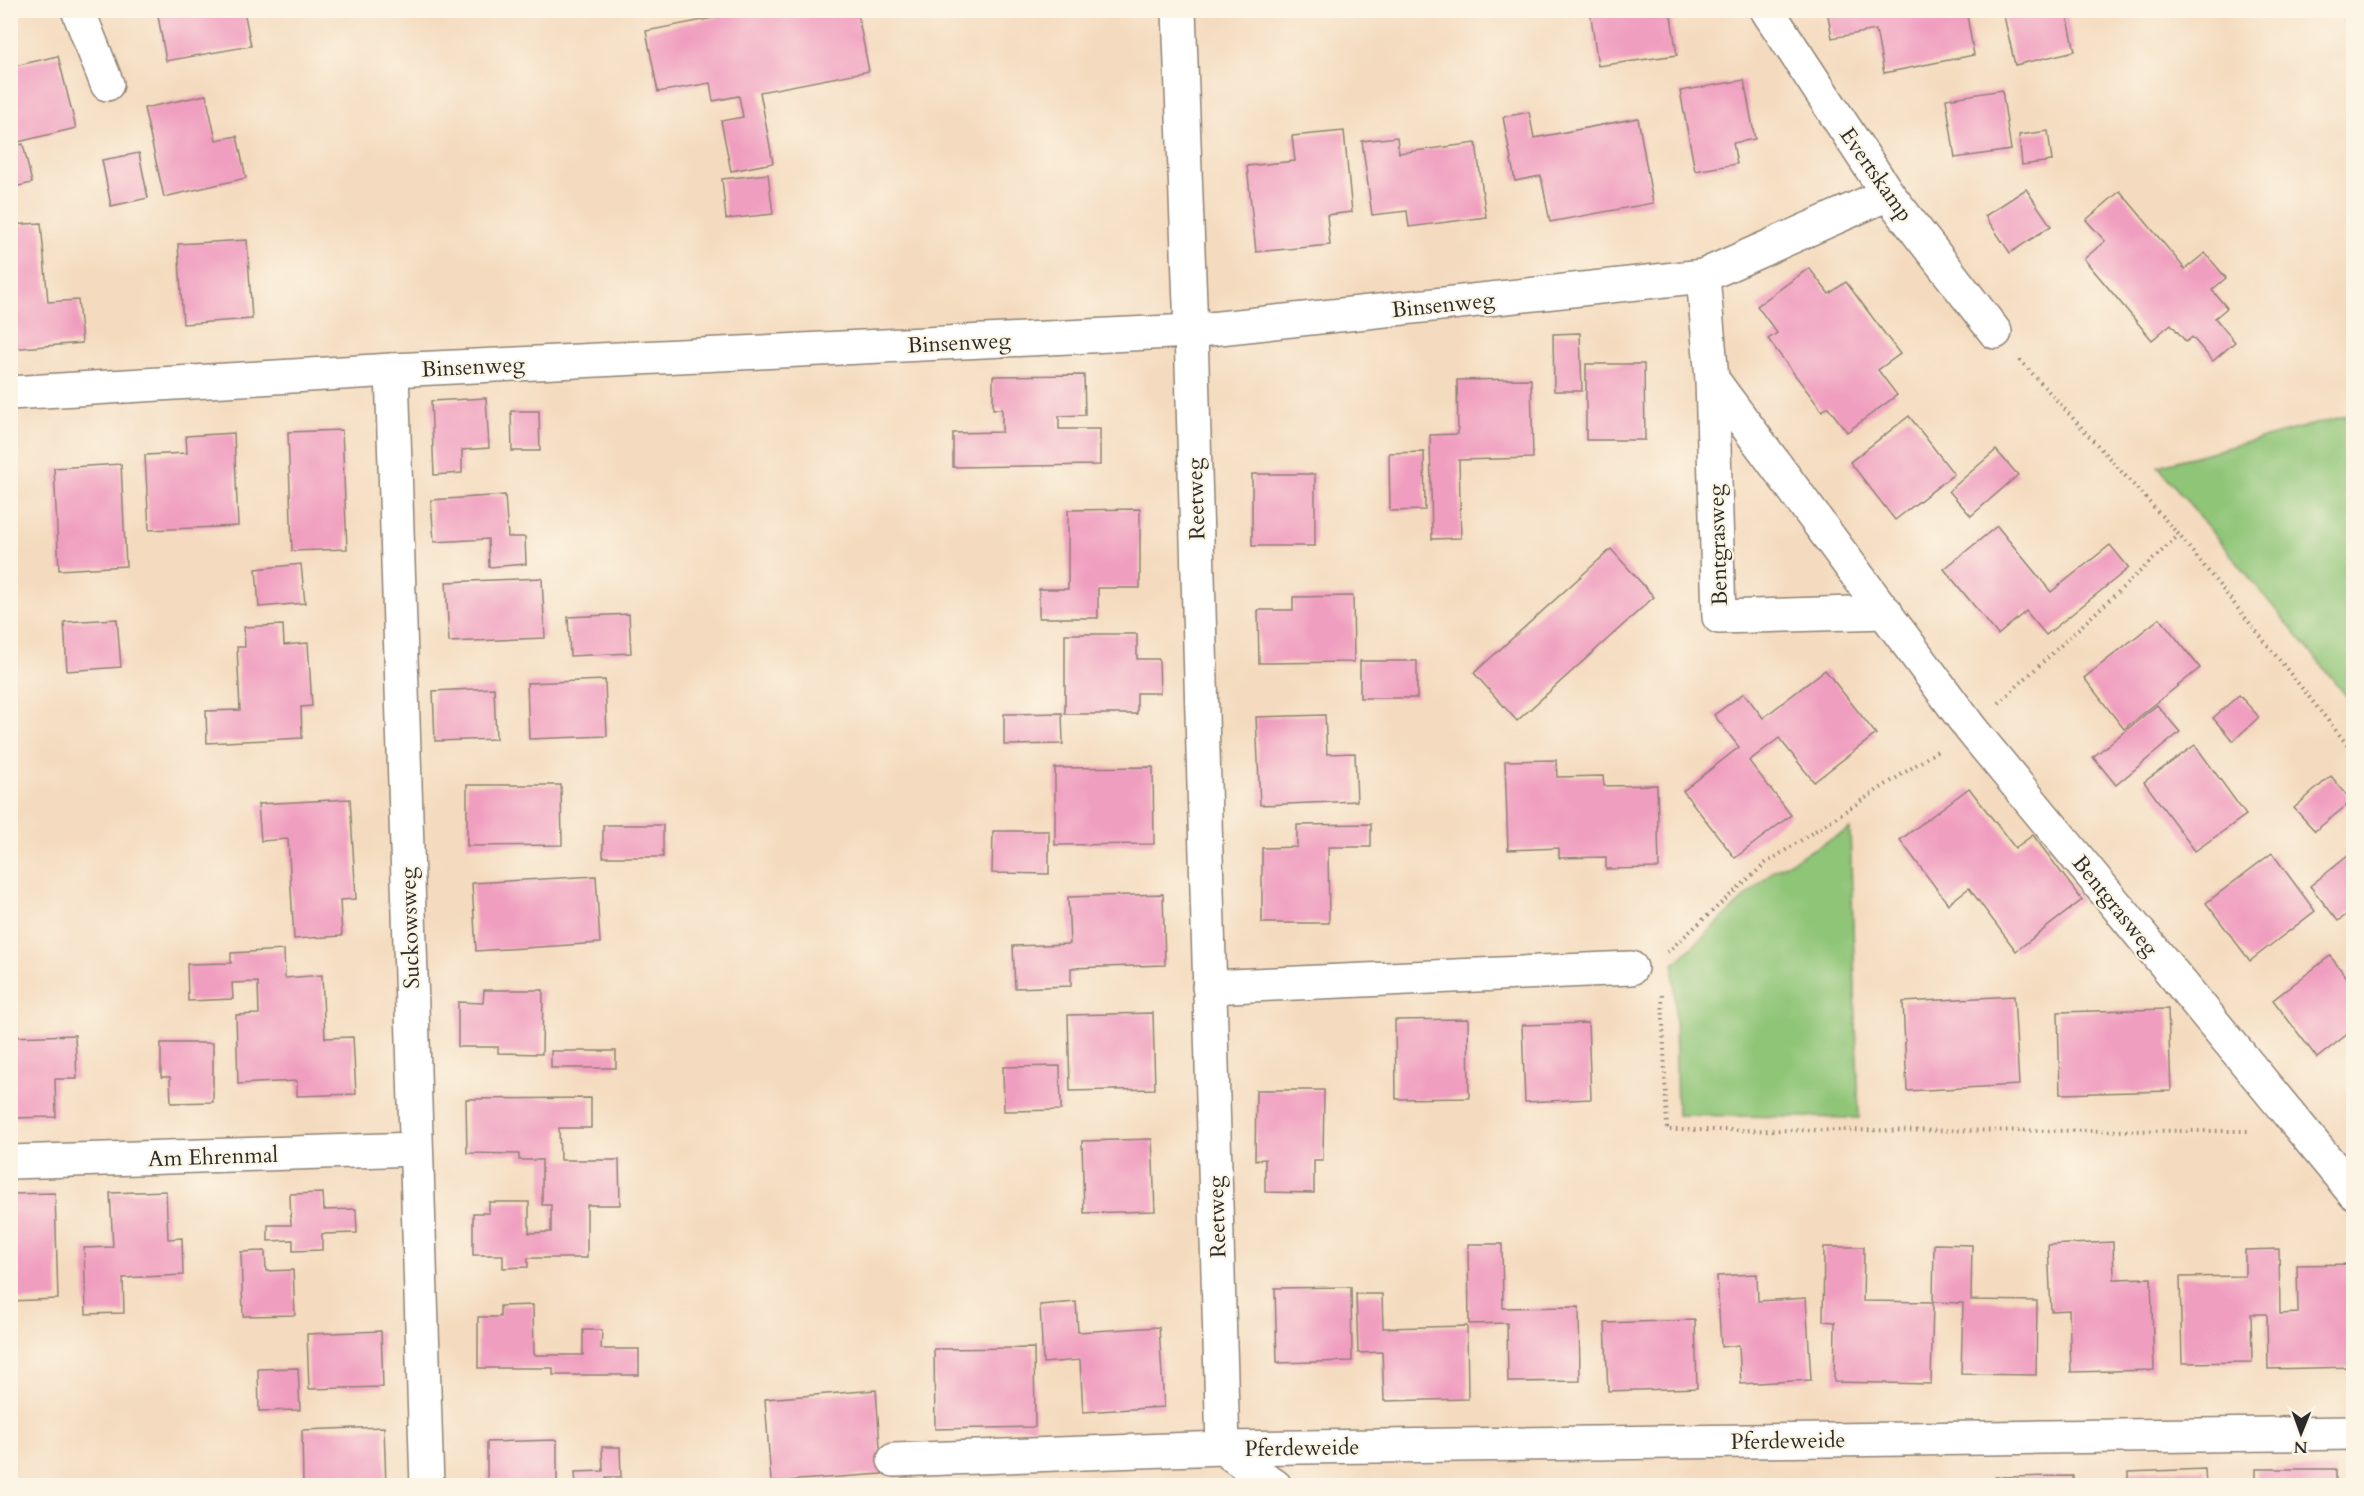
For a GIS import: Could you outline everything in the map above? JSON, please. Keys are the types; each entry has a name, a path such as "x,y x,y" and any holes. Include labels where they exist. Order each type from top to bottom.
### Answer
{"street":[{"path":"78,10 107,84"},
{"name":"Reetweg","path":"1179,10 1191,331 1223,1448"},
{"name":"Evertskamp","path":"1767,10 1888,194 1995,332"},
{"name":"Binsenweg","path":"10,393 392,370 1191,331 1703,276 1888,194"},
{"name":"Bentgrasweg","path":"1703,276 1712,379 1719,617 1886,612"},
{"name":"Suckowsweg","path":"392,370 427,1485"},
{"name":"Bentgrasweg","path":"1712,379 1971,729 2354,1193"},
{"path":"1209,987 1631,968"},
{"name":"Am Ehrenmal","path":"10,1162 416,1149"},
{"name":"Pferdeweide","path":"1223,1448 2354,1432"},
{"path":"894,1460 1223,1448 1275,1485"}],"path":[{"path":"1995,332 2179,535 2354,753"},
{"path":"1631,968 1660,958 1766,863 1971,729 2179,535"},
{"path":"1661,992 1667,1130 2302,1131"}],"green space":[{"path":"2354,414 2353,704 2158,466"},
{"path":"1850,829 1859,1118 1677,1115 1674,964 1773,871"}],"building":[{"path":"157,10 244,10 251,46 166,61"},
{"path":"723,10 857,10 869,71 760,92 773,163 731,171 721,121 743,117 739,96 713,101 710,83 658,92 646,31 724,16"},
{"path":"1590,10 1670,10 1677,55 1598,66"},
{"path":"1827,10 1966,10 1974,55 1884,73 1876,30 1832,38"},
{"path":"2030,10 2066,10 2075,51 2015,65 2004,16"},
{"path":"58,56 76,128 10,144 10,67"},
{"path":"1744,80 1755,139 1733,143 1737,164 1695,171 1680,91"},
{"path":"2002,90 2011,150 1955,158 1946,99"},
{"path":"206,95 216,140 237,136 246,178 164,197 144,108"},
{"path":"1529,112 1534,138 1638,118 1653,203 1550,222 1541,176 1515,181 1503,117"},
{"path":"1344,131 1352,212 1327,215 1330,245 1256,252 1247,166 1295,161 1292,136"},
{"path":"2048,131 2052,161 2022,165 2019,135"},
{"path":"1397,137 1399,153 1476,143 1486,217 1409,227 1407,211 1372,215 1362,141"},
{"path":"23,144 32,183 10,188 10,146"},
{"path":"139,153 148,198 111,206 102,160"},
{"path":"768,174 773,214 726,219 722,179"},
{"path":"2026,189 2051,226 2010,253 1985,216"},
{"path":"2120,191 2185,269 2205,253 2226,278 2212,290 2227,308 2215,318 2235,342 2213,361 2192,337 2186,342 2171,324 2152,340 2084,259 2105,241 2086,220"},
{"path":"41,223 48,302 78,300 82,343 10,349 10,225"},
{"path":"247,240 252,319 183,324 178,244"},
{"path":"1809,268 1829,294 1846,282 1900,354 1878,370 1897,395 1847,432 1828,407 1822,411 1768,339 1777,333 1757,306"},
{"path":"1580,333 1582,391 1554,391 1553,334"},
{"path":"1586,364 1644,364 1645,440 1586,440"},
{"path":"1084,375 1085,415 1059,416 1059,429 1100,429 1100,465 953,467 953,433 1002,432 1002,409 993,409 993,376"},
{"path":"1531,379 1533,458 1459,460 1461,538 1432,539 1430,435 1458,434 1457,380"},
{"path":"486,398 489,448 462,450 462,473 434,475 431,401"},
{"path":"511,411 539,411 540,451 512,451"},
{"path":"1909,416 1954,474 1895,520 1850,462"},
{"path":"342,430 347,549 292,551 288,432"},
{"path":"234,433 238,526 149,530 145,455 187,453 186,436"},
{"path":"1996,450 2018,475 1971,516 1949,491"},
{"path":"1424,452 1425,510 1390,511 1389,453"},
{"path":"121,464 126,566 59,570 54,468"},
{"path":"1252,474 1315,474 1315,546 1252,546"},
{"path":"505,495 508,537 525,537 526,564 489,567 488,539 434,542 431,500"},
{"path":"1140,509 1140,588 1098,588 1098,618 1039,618 1039,589 1068,589 1068,510"},
{"path":"1997,526 2051,592 2110,545 2129,568 2046,635 2026,611 1998,635 1944,569"},
{"path":"1611,549 1654,597 1517,721 1474,673"},
{"path":"301,564 305,603 259,607 256,569"},
{"path":"542,578 545,638 449,642 446,582"},
{"path":"1353,596 1354,662 1259,663 1258,610 1293,610 1293,597"},
{"path":"629,614 631,653 570,656 568,617"},
{"path":"2160,618 2200,668 2124,729 2084,678"},
{"path":"117,619 121,667 67,671 64,622"},
{"path":"283,625 284,645 308,643 312,706 301,707 302,738 207,743 206,711 240,710 237,647 245,647 244,627"},
{"path":"1065,634 1137,634 1137,659 1159,659 1160,693 1137,693 1137,714 1065,714"},
{"path":"1360,661 1417,661 1417,698 1360,698"},
{"path":"1825,670 1876,734 1814,782 1779,738 1749,761 1791,815 1735,858 1683,791 1739,747 1714,715 1744,693 1763,718"},
{"path":"605,680 607,736 529,739 527,683"},
{"path":"494,688 496,739 435,741 433,691"},
{"path":"2239,695 2259,717 2233,741 2213,718"},
{"path":"2157,705 2180,732 2116,785 2093,757"},
{"path":"1062,713 1063,744 1004,745 1004,714"},
{"path":"1325,715 1327,754 1355,753 1357,801 1260,805 1256,717"},
{"path":"2195,745 2246,815 2195,851 2144,782"},
{"path":"1556,760 1557,777 1603,776 1604,786 1657,785 1659,868 1606,869 1606,857 1559,858 1559,848 1508,850 1505,761"},
{"path":"1153,767 1154,844 1055,845 1055,768"},
{"path":"2331,776 2352,801 2315,831 2294,808"},
{"path":"467,785 561,785 562,845 467,846"},
{"path":"1969,788 2015,848 2033,835 2082,900 2016,951 1969,888 1948,904 1900,840"},
{"path":"350,799 356,899 340,900 342,936 294,939 288,839 261,841 258,804"},
{"path":"1371,824 1371,847 1328,847 1329,923 1262,923 1262,848 1297,847 1297,825"},
{"path":"603,825 663,825 663,857 603,857"},
{"path":"993,831 1049,831 1049,874 992,873"},
{"path":"2354,851 2354,909 2338,921 2310,886"},
{"path":"2272,853 2315,911 2250,961 2206,903"},
{"path":"596,876 600,943 476,951 472,883"},
{"path":"1163,894 1165,965 1071,968 1071,986 1015,988 1013,946 1070,944 1068,897"},
{"path":"284,950 285,978 322,975 325,1038 353,1037 356,1094 297,1096 297,1081 238,1084 236,1015 259,1014 258,982 232,983 233,999 188,1001 187,964 231,963 231,953"},
{"path":"2330,956 2354,986 2354,1029 2317,1058 2273,1000"},
{"path":"484,990 543,990 542,1054 498,1053 498,1047 458,1047 458,1002 483,1003"},
{"path":"2014,996 2019,1085 1907,1091 1903,1002"},
{"path":"2168,1009 2171,1091 2060,1094 2058,1012"},
{"path":"1153,1013 1155,1089 1070,1091 1068,1015"},
{"path":"1468,1019 1469,1098 1396,1099 1395,1020"},
{"path":"1588,1023 1591,1099 1525,1102 1522,1025"},
{"path":"75,1035 77,1079 55,1079 56,1117 10,1118 10,1037"},
{"path":"161,1043 213,1043 213,1102 171,1103 170,1077 161,1077"},
{"path":"551,1051 616,1051 616,1068 551,1068"},
{"path":"1060,1066 1061,1110 1004,1111 1003,1067"},
{"path":"1256,1090 1324,1090 1323,1160 1314,1160 1314,1193 1265,1192 1265,1159 1255,1160"},
{"path":"591,1098 591,1128 559,1128 560,1160 619,1160 620,1205 587,1205 587,1258 528,1258 528,1267 503,1268 503,1255 473,1255 473,1213 489,1213 489,1202 529,1202 529,1233 551,1232 551,1205 542,1205 542,1160 519,1160 519,1154 467,1153 466,1099"},
{"path":"1152,1139 1155,1211 1084,1213 1082,1141"},
{"path":"166,1191 168,1239 182,1238 183,1275 123,1278 124,1313 86,1314 84,1248 113,1247 110,1193"},
{"path":"55,1193 58,1299 10,1301 10,1194"},
{"path":"323,1193 324,1210 356,1209 357,1233 322,1234 322,1250 293,1251 293,1240 268,1241 268,1225 291,1225 290,1194"},
{"path":"2113,1242 2114,1279 2151,1278 2154,1370 2071,1372 2069,1310 2051,1311 2048,1245"},
{"path":"1468,1244 1502,1244 1503,1308 1579,1307 1580,1381 1508,1382 1507,1323 1469,1324"},
{"path":"1934,1244 1972,1245 1971,1300 2037,1301 2036,1375 1961,1374 1963,1303 1933,1302"},
{"path":"1824,1247 1864,1247 1863,1301 1933,1302 1931,1384 1834,1382 1835,1322 1823,1321"},
{"path":"2279,1249 2280,1314 2298,1313 2297,1265 2354,1264 2354,1367 2268,1369 2267,1314 2251,1314 2252,1362 2182,1363 2180,1277 2245,1276 2245,1250"},
{"path":"265,1251 266,1271 293,1270 295,1315 243,1316 241,1252"},
{"path":"1757,1274 1758,1301 1806,1298 1811,1380 1741,1384 1739,1345 1721,1347 1717,1276"},
{"path":"1351,1287 1352,1361 1277,1363 1275,1288"},
{"path":"1356,1294 1382,1294 1383,1328 1467,1326 1468,1399 1384,1401 1382,1352 1358,1353"},
{"path":"1076,1302 1078,1332 1159,1327 1164,1407 1083,1412 1080,1360 1043,1363 1040,1305"},
{"path":"533,1305 534,1355 583,1355 583,1330 602,1330 601,1349 639,1349 639,1375 553,1375 553,1368 478,1368 478,1317 500,1317 500,1306"},
{"path":"1695,1320 1697,1388 1608,1391 1605,1323"},
{"path":"381,1331 383,1387 309,1389 307,1334"},
{"path":"1034,1348 1035,1427 935,1429 934,1349"},
{"path":"298,1368 300,1410 259,1411 258,1369"},
{"path":"876,1390 882,1474 771,1482 765,1399"},
{"path":"384,1427 386,1486 303,1486 302,1430"},
{"path":"557,1440 557,1486 487,1486 487,1442"},
{"path":"602,1447 620,1447 621,1477 606,1477 607,1486 576,1486 575,1472 603,1471"},
{"path":"2205,1469 2206,1486 2128,1486 2128,1472"},
{"path":"2256,1469 2336,1469 2336,1486 2256,1486"},
{"path":"2073,1476 2073,1486 1995,1486 1995,1477"}]}
